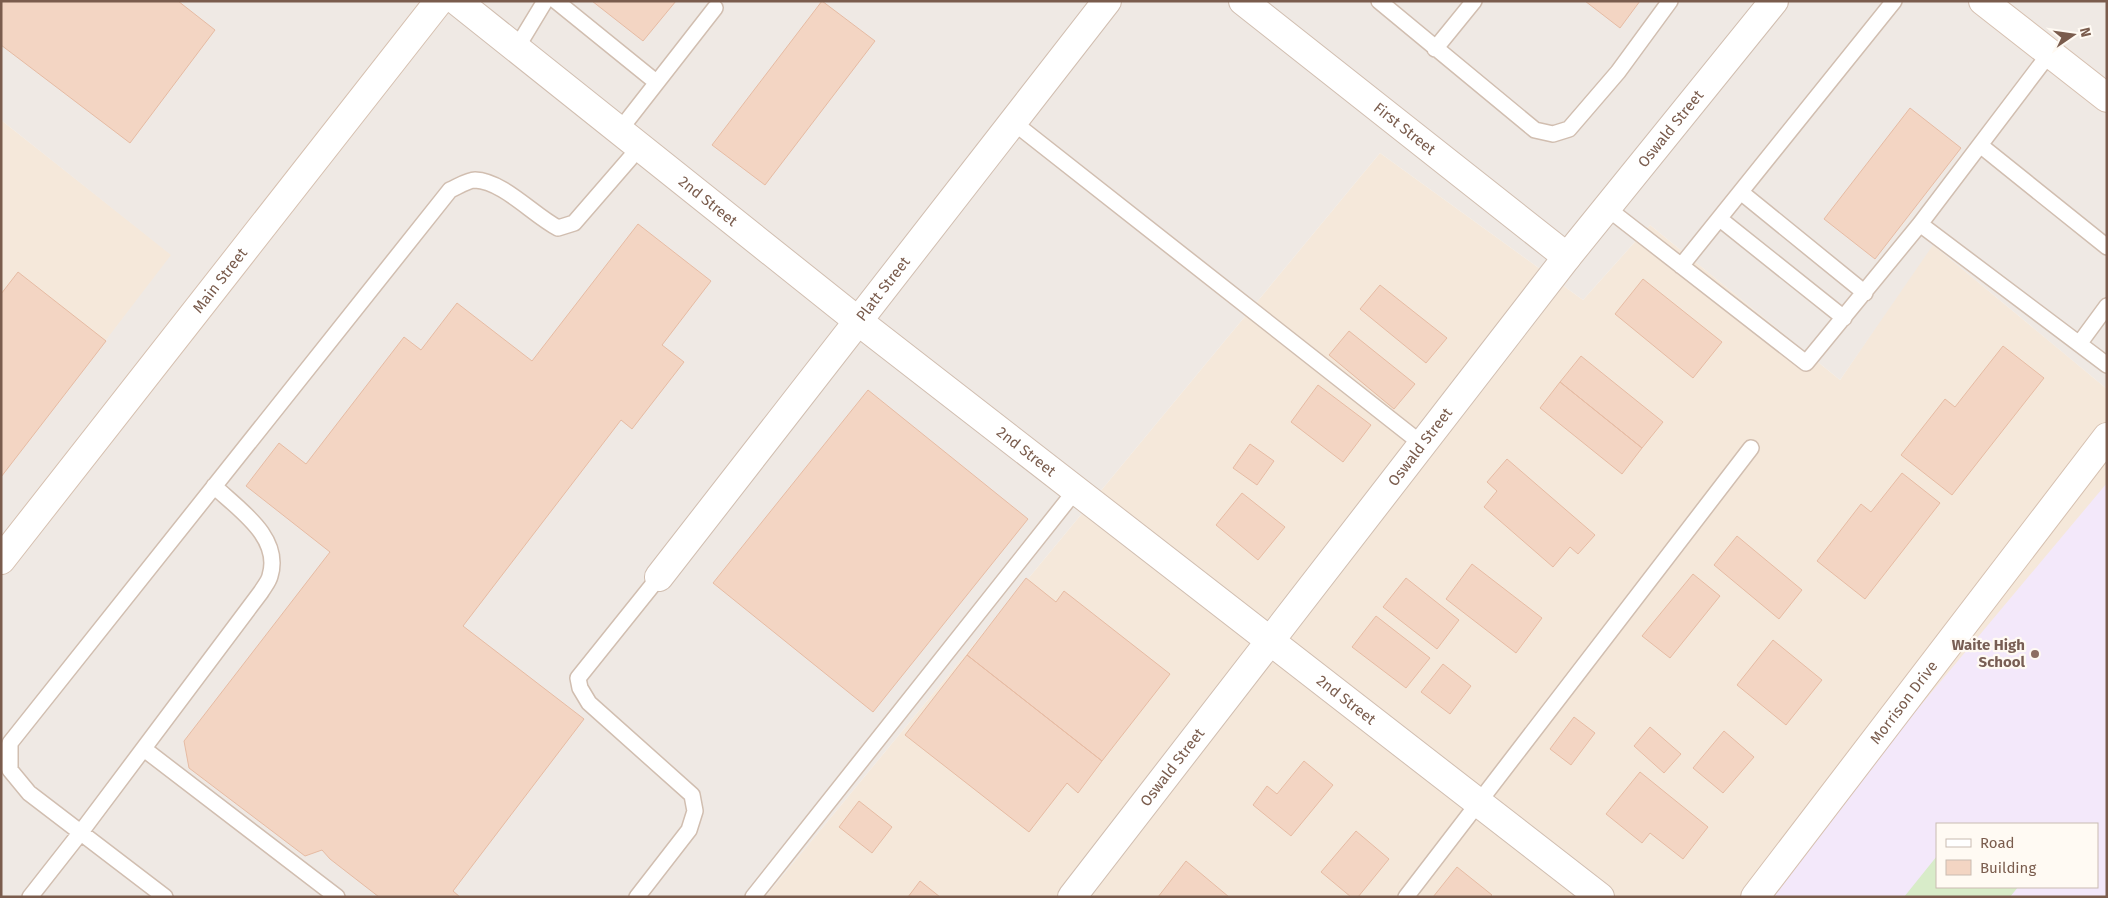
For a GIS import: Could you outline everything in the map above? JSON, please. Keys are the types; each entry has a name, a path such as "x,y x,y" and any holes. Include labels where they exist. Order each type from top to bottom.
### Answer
{"street":[{"name":"Main Street","path":"1,560 439,1"},
{"name":"2nd Street","path":"457,1 858,321 1600,897"},
{"name":"Platt Street","path":"658,577 1107,1"},
{"name":"First Street","path":"1243,1 1567,257"},
{"name":"Oswald Street","path":"1072,897 1567,257 1774,1"},
{"path":"1983,1 2107,98"},
{"name":"Morrison Drive","path":"1755,897 2107,438"}],"lane":[{"path":"516,49 546,1"},
{"path":"556,1 656,82"},
{"path":"1380,1 1435,49 1535,130 1552,134 1569,129 1618,72 1670,1"},
{"path":"1435,49 1474,1"},
{"path":"1681,266 1742,193 1894,1"},
{"path":"619,131 715,8"},
{"path":"1607,208 1806,363 1920,224 2049,54"},
{"path":"1013,122 1422,444"},
{"path":"1980,145 2107,247"},
{"path":"165,897 29,793 10,770 10,743 450,190 474,180 496,184 540,219 558,228 574,223 639,148"},
{"path":"1742,193 1865,292"},
{"path":"1720,219 1844,318"},
{"path":"1920,224 2107,365"},
{"path":"2079,344 2107,306"},
{"path":"1406,897 1751,448"},
{"path":"30,897 144,749 261,592 270,576 272,554 261,531 214,486"},
{"path":"753,897 1075,490"},
{"path":"637,897 689,830 695,810 692,795 589,703 580,688 578,678 658,577"},
{"path":"144,749 337,897"}],"shaded area":[{"path":"1,1 2107,1 2107,389 1933,245 1840,380 1650,225 1583,300 1380,153 765,897 1,897 1,477 171,255 1,120"},
{"path":"1,120 172,255 1,477"},
{"path":"1380,153 1583,300 1650,225 1840,380 1932,244 2107,389 2107,486 1782,897 765,897"},
{"name":"Waite High School","path":"2107,483 2107,897 1760,897"}],"green space":[{"path":"1936,857 1936,888 2017,888 2010,897 1904,897"}],"building":[{"path":"1,1 178,1 215,30 130,143 1,45"},
{"path":"592,1 676,1 643,41"},
{"path":"822,1 875,41 765,185 712,145"},
{"path":"1585,1 1640,1 1620,28"},
{"path":"1910,108 1961,148 1875,259 1824,219"},
{"path":"638,224 711,281 662,345 684,362 632,429 621,420 463,626 584,719 453,891 460,897 379,897 330,859 322,850 305,856 189,768 184,741 330,552 246,486 279,443 306,464 404,337 421,350 457,303 532,361"},
{"path":"18,272 106,341 1,477 1,294"},
{"path":"1643,279 1722,342 1693,378 1615,314"},
{"path":"1380,285 1447,338 1426,363 1360,309"},
{"path":"1349,331 1415,384 1394,409 1329,355"},
{"path":"2003,346 2044,378 1952,495 1901,455 1945,399 1955,407"},
{"path":"1581,356 1663,422 1642,448 1560,382"},
{"path":"1560,382 1642,448 1622,474 1540,408"},
{"path":"1318,385 1371,425 1343,462 1291,422"},
{"path":"868,390 1028,519 873,712 713,583"},
{"path":"1250,444 1274,461 1257,485 1233,468"},
{"path":"1507,459 1595,535 1578,554 1570,547 1553,567 1484,507 1497,491 1487,482"},
{"path":"1902,473 1940,503 1865,599 1817,561 1861,504 1871,512"},
{"path":"1242,493 1285,527 1258,560 1216,525"},
{"path":"1737,536 1802,590 1779,619 1714,565"},
{"path":"1472,564 1542,618 1516,653 1446,599"},
{"path":"1693,574 1720,596 1670,658 1642,636"},
{"path":"1026,578 1056,602 1064,591 1170,674 1102,761 967,655"},
{"path":"1406,578 1459,620 1437,649 1383,607"},
{"path":"1376,616 1430,658 1406,688 1352,647"},
{"path":"1773,640 1822,680 1786,725 1737,685"},
{"path":"967,655 1102,761 1078,793 1067,783 1029,832 905,735"},
{"path":"1443,664 1471,686 1450,714 1421,692"},
{"path":"1574,717 1595,733 1571,765 1550,749"},
{"path":"1650,727 1681,754 1664,773 1634,746"},
{"path":"1724,731 1754,757 1723,793 1693,768"},
{"path":"1304,761 1333,785 1291,836 1253,805 1267,786 1277,794"},
{"path":"1640,772 1708,827 1683,859 1650,833 1642,843 1606,814"},
{"path":"859,801 892,827 872,853 839,827"},
{"path":"1356,831 1389,859 1358,897 1351,897 1321,872"},
{"path":"1186,861 1229,897 1158,897"},
{"path":"1457,867 1492,895 1490,897 1433,897"},
{"path":"920,881 940,897 908,897"}],"place":[{"name":"Waite High School","path":"2035,654"}]}
